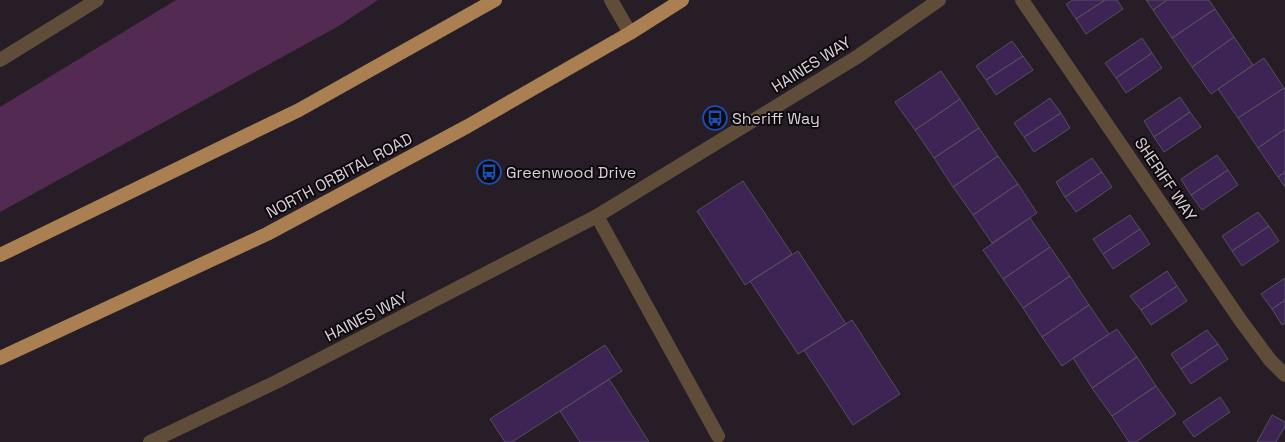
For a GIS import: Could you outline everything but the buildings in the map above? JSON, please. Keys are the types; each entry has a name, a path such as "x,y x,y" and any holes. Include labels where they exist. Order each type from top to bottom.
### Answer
{"highway":[{"path":"0,255 299,110 495,0"},
{"name":"NORTH ORBITAL ROAD","path":"0,358 267,234 468,126 630,33 682,0"}],"street":[{"path":"0,60 97,0"},
{"path":"611,0 630,33"},
{"name":"HAINES WAY","path":"150,442 278,381 596,216 857,57 939,0"},
{"name":"SHERIFF WAY","path":"1022,0 1241,321 1270,360 1285,375"},
{"path":"596,216 718,436"}],"shaded area":[{"path":"176,0 378,0 337,27 0,212 0,107"}],"place":[{"name":"Sheriff Way","path":"715,118"},
{"name":"Greenwood Drive","path":"489,172"}]}
